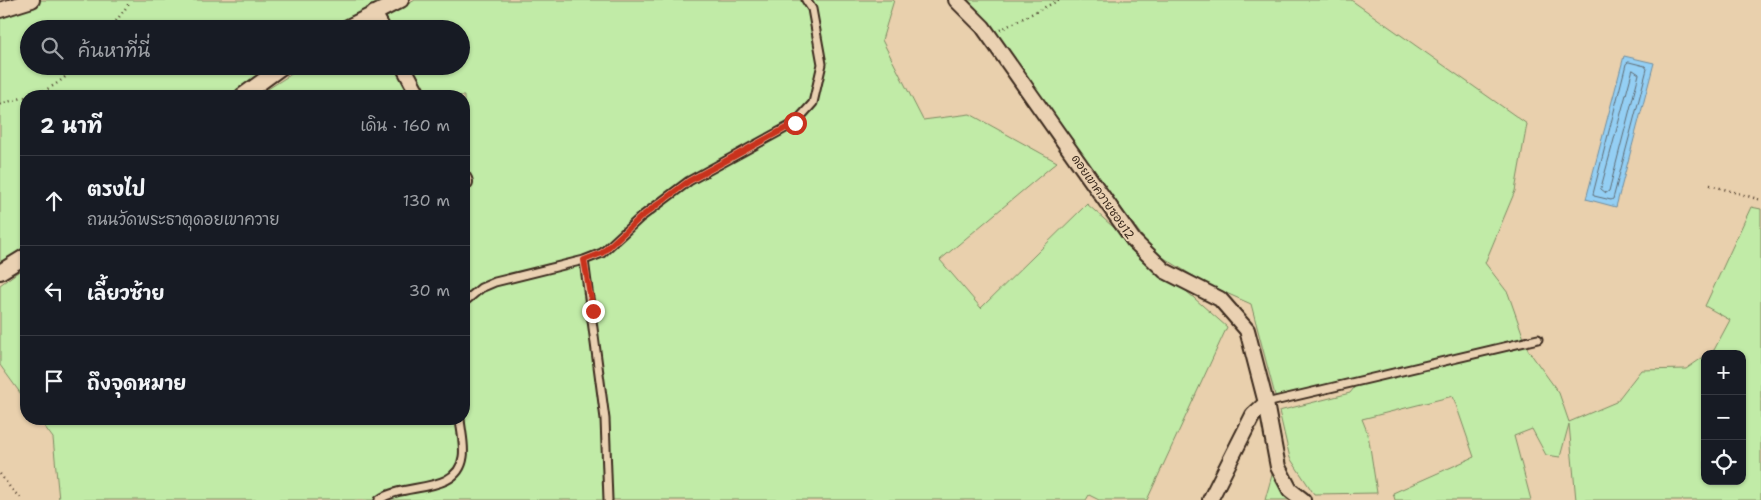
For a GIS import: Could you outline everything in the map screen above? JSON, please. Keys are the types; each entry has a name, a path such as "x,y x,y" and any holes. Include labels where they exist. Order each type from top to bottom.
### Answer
{"street":[{"path":"0,10 32,0"},
{"path":"361,20 401,0"},
{"name":"ดอยเขาควายซอย12","path":"956,0 989,36 1134,242 1165,272 1220,299 1247,330 1266,404 1278,467 1290,490 1304,500"},
{"path":"374,13 378,20"},
{"path":"250,90 271,75"},
{"path":"408,75 416,90"},
{"path":"0,272 20,260"},
{"path":"1210,500 1253,415 1266,404"}],"lane":[{"path":"470,297 481,288 495,282 584,260 602,253 641,217 689,181 795,123 813,103 822,64 812,9 806,0"},
{"path":"584,260 605,419 608,500"},
{"path":"1266,404 1538,339"},
{"path":"378,500 403,490 447,481 460,469 463,457 460,425"}],"path":[{"path":"117,20 128,5 128,0"},
{"path":"989,36 1059,0"},
{"path":"45,90 68,75"},
{"path":"0,104 20,99"},
{"path":"1710,185 1761,200"},
{"path":"0,474 12,490 23,500"}],"green space":[{"path":"32,0 401,0 362,20 20,20 20,75 271,75 250,90 20,90 20,260 0,272 0,10"},
{"path":"415,0 894,0 882,40 923,120 970,114 1057,162 940,260 981,308 1087,204 1227,327 1147,500 1099,500 1089,495 1086,500 59,500 53,438 43,425 470,425 470,90 266,90 290,75 470,75 470,20 382,20"},
{"path":"963,0 1351,0 1527,124 1515,191 1485,263 1508,293 1528,350 1559,393 1569,422 1616,402 1641,370 1686,369 1701,359 1701,485 1746,485 1746,350 1714,350 1730,320 1705,306 1751,207 1761,209 1761,500 1576,500 1569,424 1560,457 1546,455 1532,429 1514,436 1531,500 1395,500 1393,493 1474,457 1453,396 1362,419 1368,434 1377,493 1314,494 1290,458 1279,411 1350,393 1361,379 1276,399 1251,304 1206,284 1153,251 1069,137"},
{"path":"20,270 20,393 0,365 0,285"},
{"path":"1274,468 1284,494 1292,500 1265,500"}],"water":[{"path":"1624,56 1654,63 1616,207 1586,199"}],"route":[{"path":"593,311 584,260 602,253 641,217 689,181 795,123"}]}
